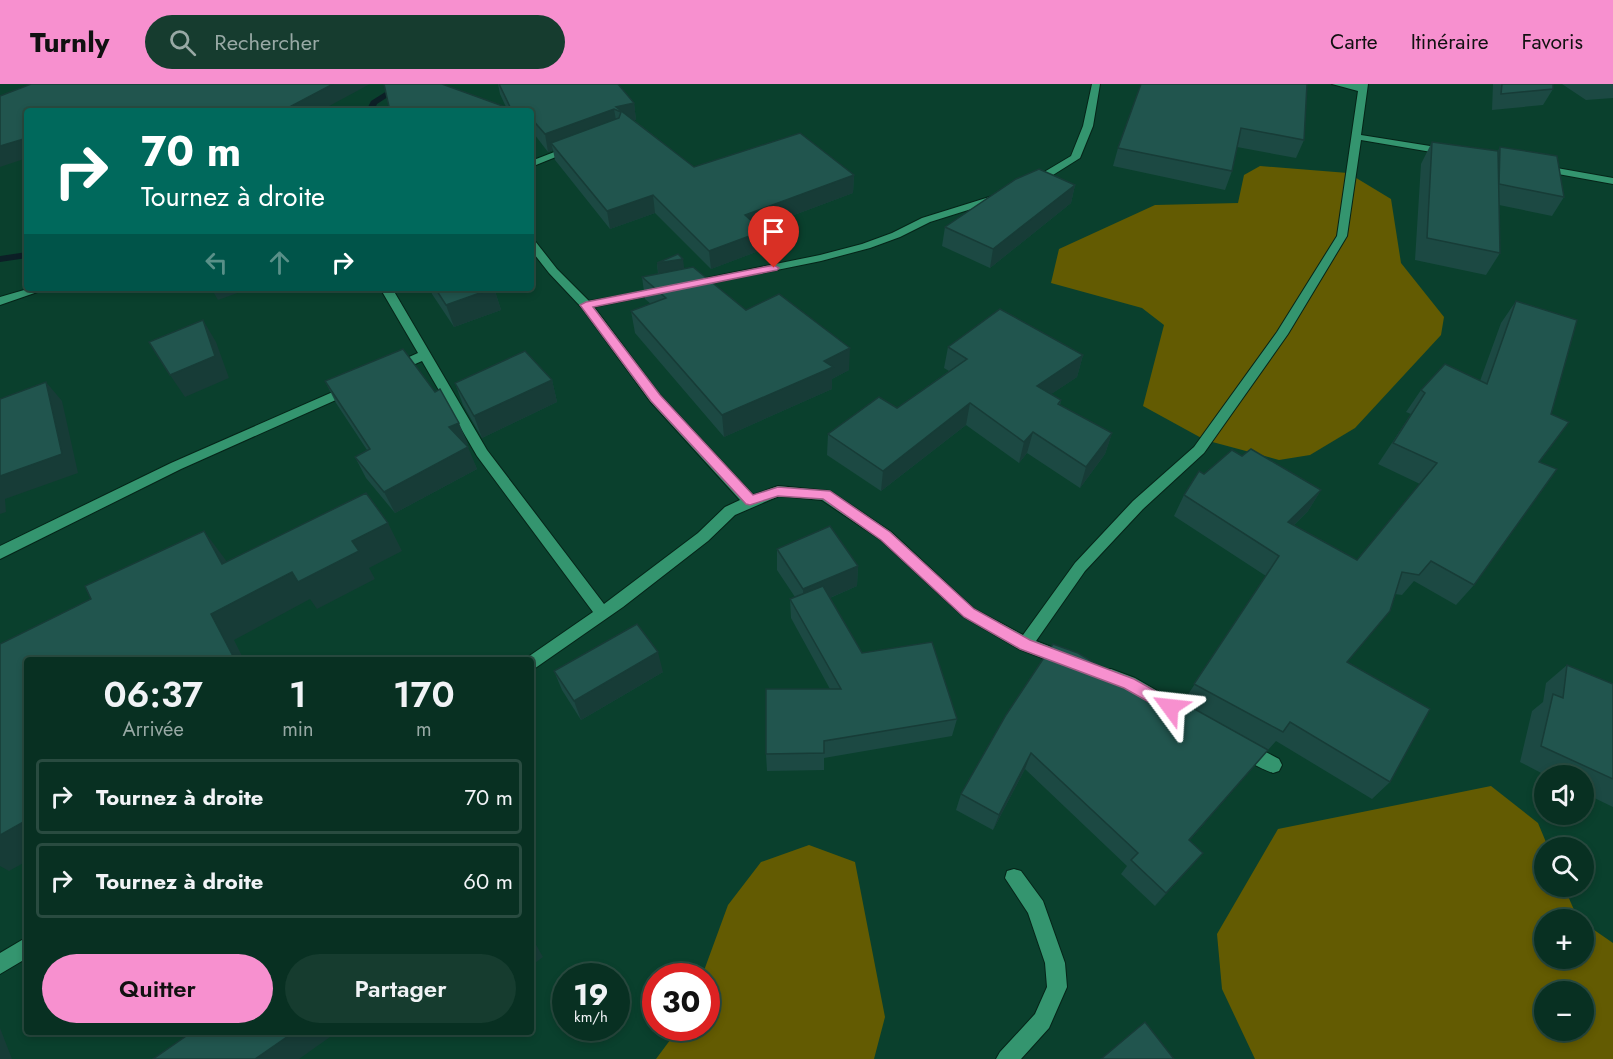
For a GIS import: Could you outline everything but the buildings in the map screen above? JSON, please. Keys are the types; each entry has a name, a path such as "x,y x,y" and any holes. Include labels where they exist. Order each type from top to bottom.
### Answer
{"street":[{"path":"680,286 821,258 866,246 896,235 926,220 1020,189 1046,177 1075,158 1088,126 1096,84"},
{"path":"1025,645 1080,567 1138,506 1199,450 1282,334 1342,236 1363,86 1336,84"},
{"path":"1357,136 1460,154"},
{"path":"534,163 586,143"},
{"path":"1527,166 1613,181"},
{"path":"534,247 553,271 586,305 656,398 750,501"},
{"path":"586,305 668,289"},
{"path":"0,301 33,291"},
{"path":"388,291 482,453 603,614"},
{"path":"382,374 425,355"},
{"path":"0,554 176,466 360,384"},
{"path":"534,662 603,614 703,537 730,511 750,501 778,492 825,495 886,536 969,613 1025,645 1077,664"},
{"path":"1098,672 1129,683 1211,730"},
{"path":"1231,742 1273,765"},
{"path":"1007,1059 1042,1021 1057,987 1055,963 1036,908 1014,878"},
{"path":"0,964 24,949"}],"shaded area":[{"path":"1260,166 1348,173 1391,199 1401,263 1444,317 1441,335 1355,428 1310,455 1279,460 1205,440 1143,406 1164,325 1142,308 1051,283 1059,249 1155,205 1238,203 1244,175"},
{"path":"1491,786 1534,820 1534,825 1539,825 1544,837 1534,837 1534,897 1568,897 1574,909 1534,909 1534,969 1594,969 1594,930 1613,943 1613,1059 1255,1059 1222,989 1217,934 1278,829"},
{"path":"809,845 855,862 885,1017 874,1059 656,1059 669,1041 720,1041 720,963 707,963 728,905 761,862"}],"waterway":[{"path":"372,108 374,103 404,84"},
{"path":"0,259 24,255"}],"route":[{"path":"774,268 586,305 656,398 750,501 778,492 825,495 886,536 969,613 1025,645 1129,683 1170,707"}]}
